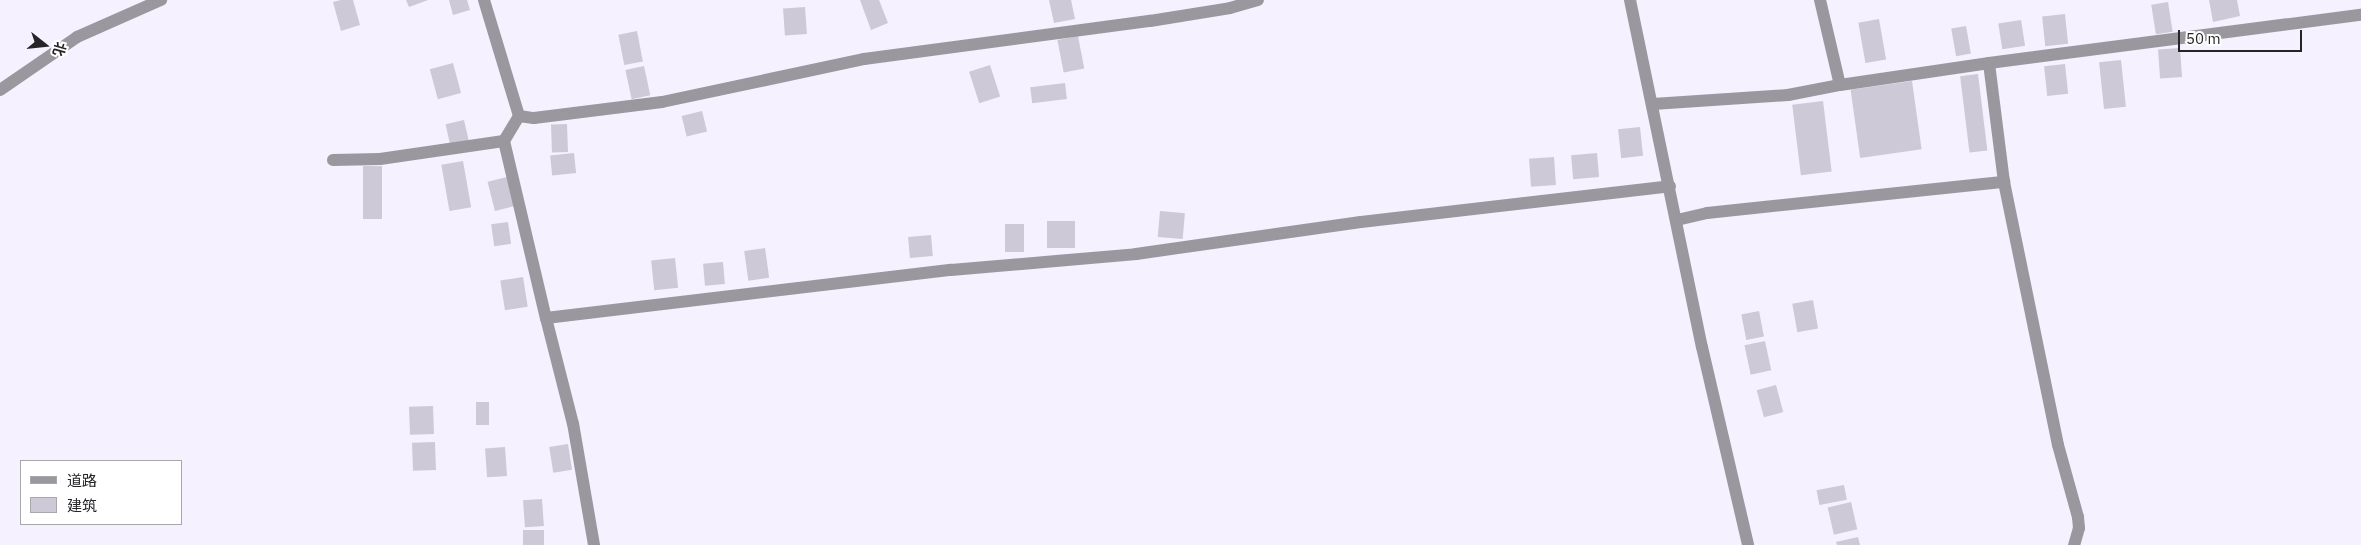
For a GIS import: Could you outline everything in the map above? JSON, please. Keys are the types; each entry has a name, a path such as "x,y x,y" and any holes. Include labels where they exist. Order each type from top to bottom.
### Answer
{"street":[{"path":"0,90 77,37 161,0"},
{"path":"484,0 519,116 504,141 573,424 594,545"},
{"path":"519,116 534,118 662,102 864,59 1150,21 1230,8 1258,0"},
{"path":"1630,0 1702,347 1748,545"},
{"path":"1820,0 1840,85"},
{"path":"1653,104 1788,96 1840,85 1989,63 2361,15"},
{"path":"1989,63 2004,182 2058,445 2078,517 2079,528 2074,545"},
{"path":"333,160 380,159 504,141"},
{"path":"1677,220 1707,213 2004,182"},
{"path":"546,318 951,270 1136,254 1361,222 1670,186"}],"building":[{"path":"353,0 360,25 341,31 333,2"},
{"path":"406,0 428,0 409,7"},
{"path":"449,0 467,0 470,10 453,15"},
{"path":"860,0 879,0 888,23 871,30"},
{"path":"1049,0 1071,0 1075,19 1054,23"},
{"path":"2209,0 2237,0 2240,16 2213,22"},
{"path":"2168,2 2173,32 2156,34 2151,5"},
{"path":"805,7 807,34 785,35 783,9"},
{"path":"2065,14 2068,44 2045,46 2042,16"},
{"path":"1879,19 1886,59 1865,63 1858,23"},
{"path":"2021,20 2025,46 2002,49 1998,24"},
{"path":"1966,26 1971,54 1956,56 1951,29"},
{"path":"637,31 643,61 624,65 618,35"},
{"path":"1078,36 1084,68 1064,72 1057,40"},
{"path":"2180,48 2182,77 2160,78 2158,50"},
{"path":"2121,60 2126,107 2104,109 2099,62"},
{"path":"453,63 461,93 438,99 430,69"},
{"path":"2065,64 2068,94 2047,96 2044,66"},
{"path":"990,65 1000,96 979,103 969,72"},
{"path":"644,66 650,95 632,99 625,70"},
{"path":"1978,74 1987,150 1970,153 1960,76"},
{"path":"1912,81 1922,149 1860,158 1851,90"},
{"path":"1065,83 1067,99 1032,103 1030,87"},
{"path":"1823,101 1832,171 1801,175 1792,105"},
{"path":"702,111 707,131 687,136 682,116"},
{"path":"464,120 469,141 450,146 445,124"},
{"path":"567,124 568,152 552,153 551,125"},
{"path":"1640,127 1643,156 1621,158 1618,129"},
{"path":"574,153 576,173 552,175 550,156"},
{"path":"1597,153 1599,177 1573,179 1571,155"},
{"path":"1554,157 1556,185 1531,187 1529,159"},
{"path":"463,161 471,207 449,211 441,165"},
{"path":"363,166 382,166 382,219 363,219"},
{"path":"507,177 514,206 495,211 488,182"},
{"path":"1160,211 1185,213 1183,239 1158,237"},
{"path":"1047,221 1075,221 1075,248 1047,248"},
{"path":"508,222 511,244 494,246 491,224"},
{"path":"1005,224 1024,224 1024,252 1005,252"},
{"path":"931,235 933,256 910,258 908,237"},
{"path":"765,248 769,278 748,281 744,251"},
{"path":"675,258 678,288 654,290 651,261"},
{"path":"723,262 725,284 705,286 703,264"},
{"path":"523,277 528,307 505,310 500,281"},
{"path":"1813,300 1818,329 1797,332 1792,304"},
{"path":"1759,311 1764,337 1746,340 1741,314"},
{"path":"1765,341 1771,370 1751,375 1744,345"},
{"path":"1776,385 1783,412 1764,417 1757,390"},
{"path":"476,402 489,402 489,425 476,425"},
{"path":"433,406 434,434 410,435 409,407"},
{"path":"435,442 436,470 413,471 412,443"},
{"path":"568,444 572,470 553,473 549,447"},
{"path":"505,447 507,476 487,477 485,448"},
{"path":"1844,485 1847,500 1819,505 1817,490"},
{"path":"542,499 544,526 525,527 523,500"},
{"path":"1851,502 1857,529 1834,535 1828,507"},
{"path":"523,530 544,530 544,545 523,545"},
{"path":"1858,537 1860,545 1837,545 1836,542"}]}
